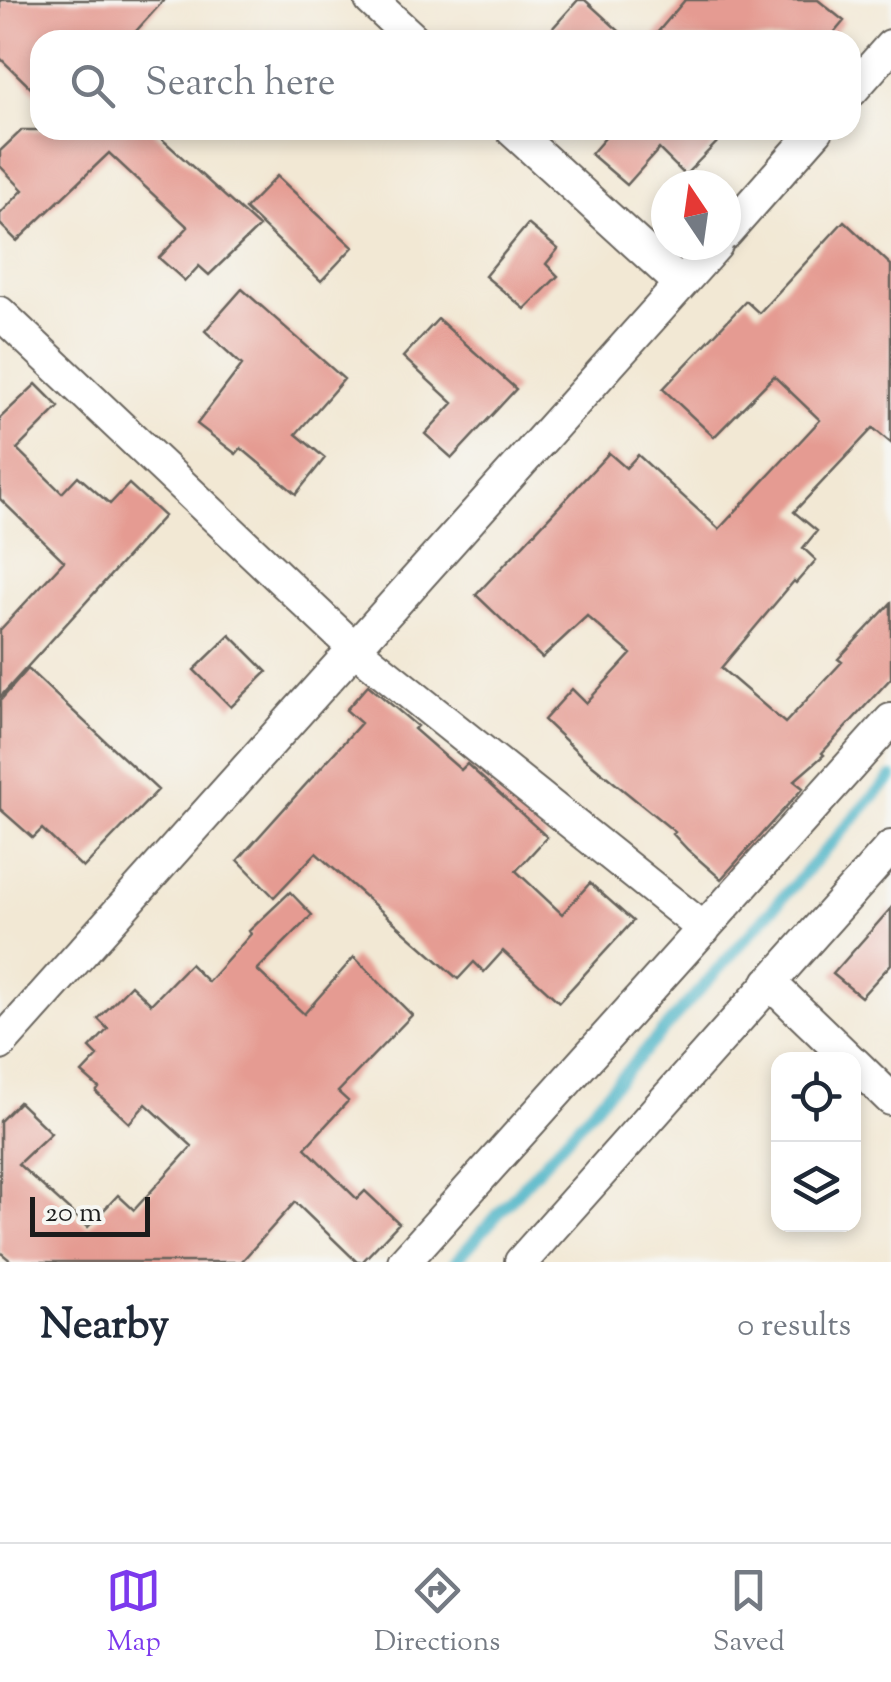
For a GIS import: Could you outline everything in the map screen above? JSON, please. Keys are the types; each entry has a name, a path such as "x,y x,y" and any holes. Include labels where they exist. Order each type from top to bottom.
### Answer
{"street":[{"path":"371,0 403,30"},
{"path":"861,80 891,46"},
{"path":"523,140 681,284"},
{"path":"741,216 808,140"},
{"path":"0,1044 703,260"},
{"path":"0,313 356,650 704,929"},
{"path":"404,1262 891,720"},
{"path":"522,1262 891,847"},
{"path":"770,982 843,1052"},
{"path":"861,1070 891,1099"}],"building":[{"path":"0,0 164,0 137,30 30,30 30,87 0,58"},
{"path":"578,0 585,0 618,30 551,30"},
{"path":"685,0 818,0 844,21 836,30 660,30"},
{"path":"22,130 30,130 30,140 163,140 259,227 209,275 199,266 185,281 159,258 188,227 109,153 17,241 0,224 0,214 23,190 0,166 0,151"},
{"path":"603,140 719,140 690,170 680,170 659,149 627,185 591,154"},
{"path":"277,176 353,247 321,281 245,209"},
{"path":"844,221 891,265 891,443 873,428 794,512 817,531 803,548 816,560 721,668 785,723 891,603 891,678 824,755 794,781 803,788 721,879 688,850 675,832 544,720 572,689 586,703 631,654 587,616 542,658 476,595 609,453 626,468 638,455 719,529 820,420 774,376 714,437 663,389 746,301 759,313"},
{"path":"528,224 558,249 546,264 558,276 525,309 485,276"},
{"path":"242,289 344,379 296,434 325,458 296,494 241,448 236,454 197,424 242,365 205,331"},
{"path":"438,319 516,389 452,458 425,434 453,403 403,357"},
{"path":"36,384 59,407 17,449 62,493 78,476 110,504 129,484 164,516 0,697 0,630 64,561 0,499 0,418"},
{"path":"230,635 267,672 231,707 194,670"},
{"path":"28,669 158,790 83,868 42,829 33,838 0,809 0,701"},
{"path":"368,685 461,770 467,764 547,837 516,871 562,914 590,883 633,921 559,1002 503,951 484,972 474,962 458,979 316,853 274,897 238,860 361,723 346,710"},
{"path":"290,892 312,915 257,970 304,1014 354,957 412,1015 338,1092 348,1101 305,1148 357,1199 365,1191 399,1223 362,1262 357,1262 295,1202 241,1262 12,1262 0,1252 0,1121 19,1102 51,1133 18,1164 88,1227 118,1195 134,1210 192,1146 146,1104 129,1123 96,1092 99,1088 82,1073 98,1056 90,1048 108,1029 98,1019 131,985 151,1004 190,964 208,982 251,934 249,931"},
{"path":"891,908 891,964 861,997 833,974"}],"waterway":[{"path":"455,1262 891,777"}]}
